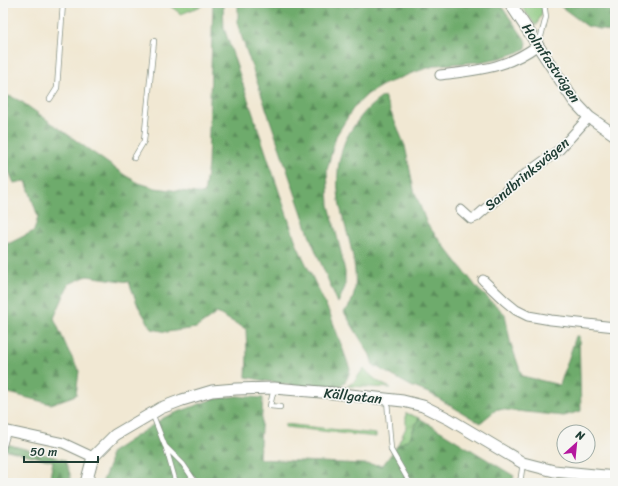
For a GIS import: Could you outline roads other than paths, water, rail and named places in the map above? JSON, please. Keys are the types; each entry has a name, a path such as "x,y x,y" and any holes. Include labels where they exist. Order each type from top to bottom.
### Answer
{"street":[{"name":"Holmfastvägen","path":"510,3 574,101 589,117 615,135"},
{"path":"440,75 483,70 504,64 525,56 538,45"},
{"name":"Sandbrinksvägen","path":"461,210 471,219 476,217 523,176 559,150 589,117"},
{"path":"483,280 516,310 528,316 615,328"},
{"name":"Källgatan","path":"93,457 115,436 152,413 182,400 212,391 274,388 403,401 423,406 449,419 523,463 554,471 615,477"},
{"path":"5,431 64,443 93,457 86,483"}],"lane":[{"path":"50,99 57,88 63,3"},
{"path":"538,45 546,17 544,3"},
{"path":"134,158 144,141 154,41"},
{"path":"274,388 270,406 280,407"},
{"path":"387,400 391,450 410,483"},
{"path":"152,413 165,446 176,483"},
{"path":"4,449 5,431"},
{"path":"165,446 183,464 196,483"},
{"path":"520,483 523,463"}]}
